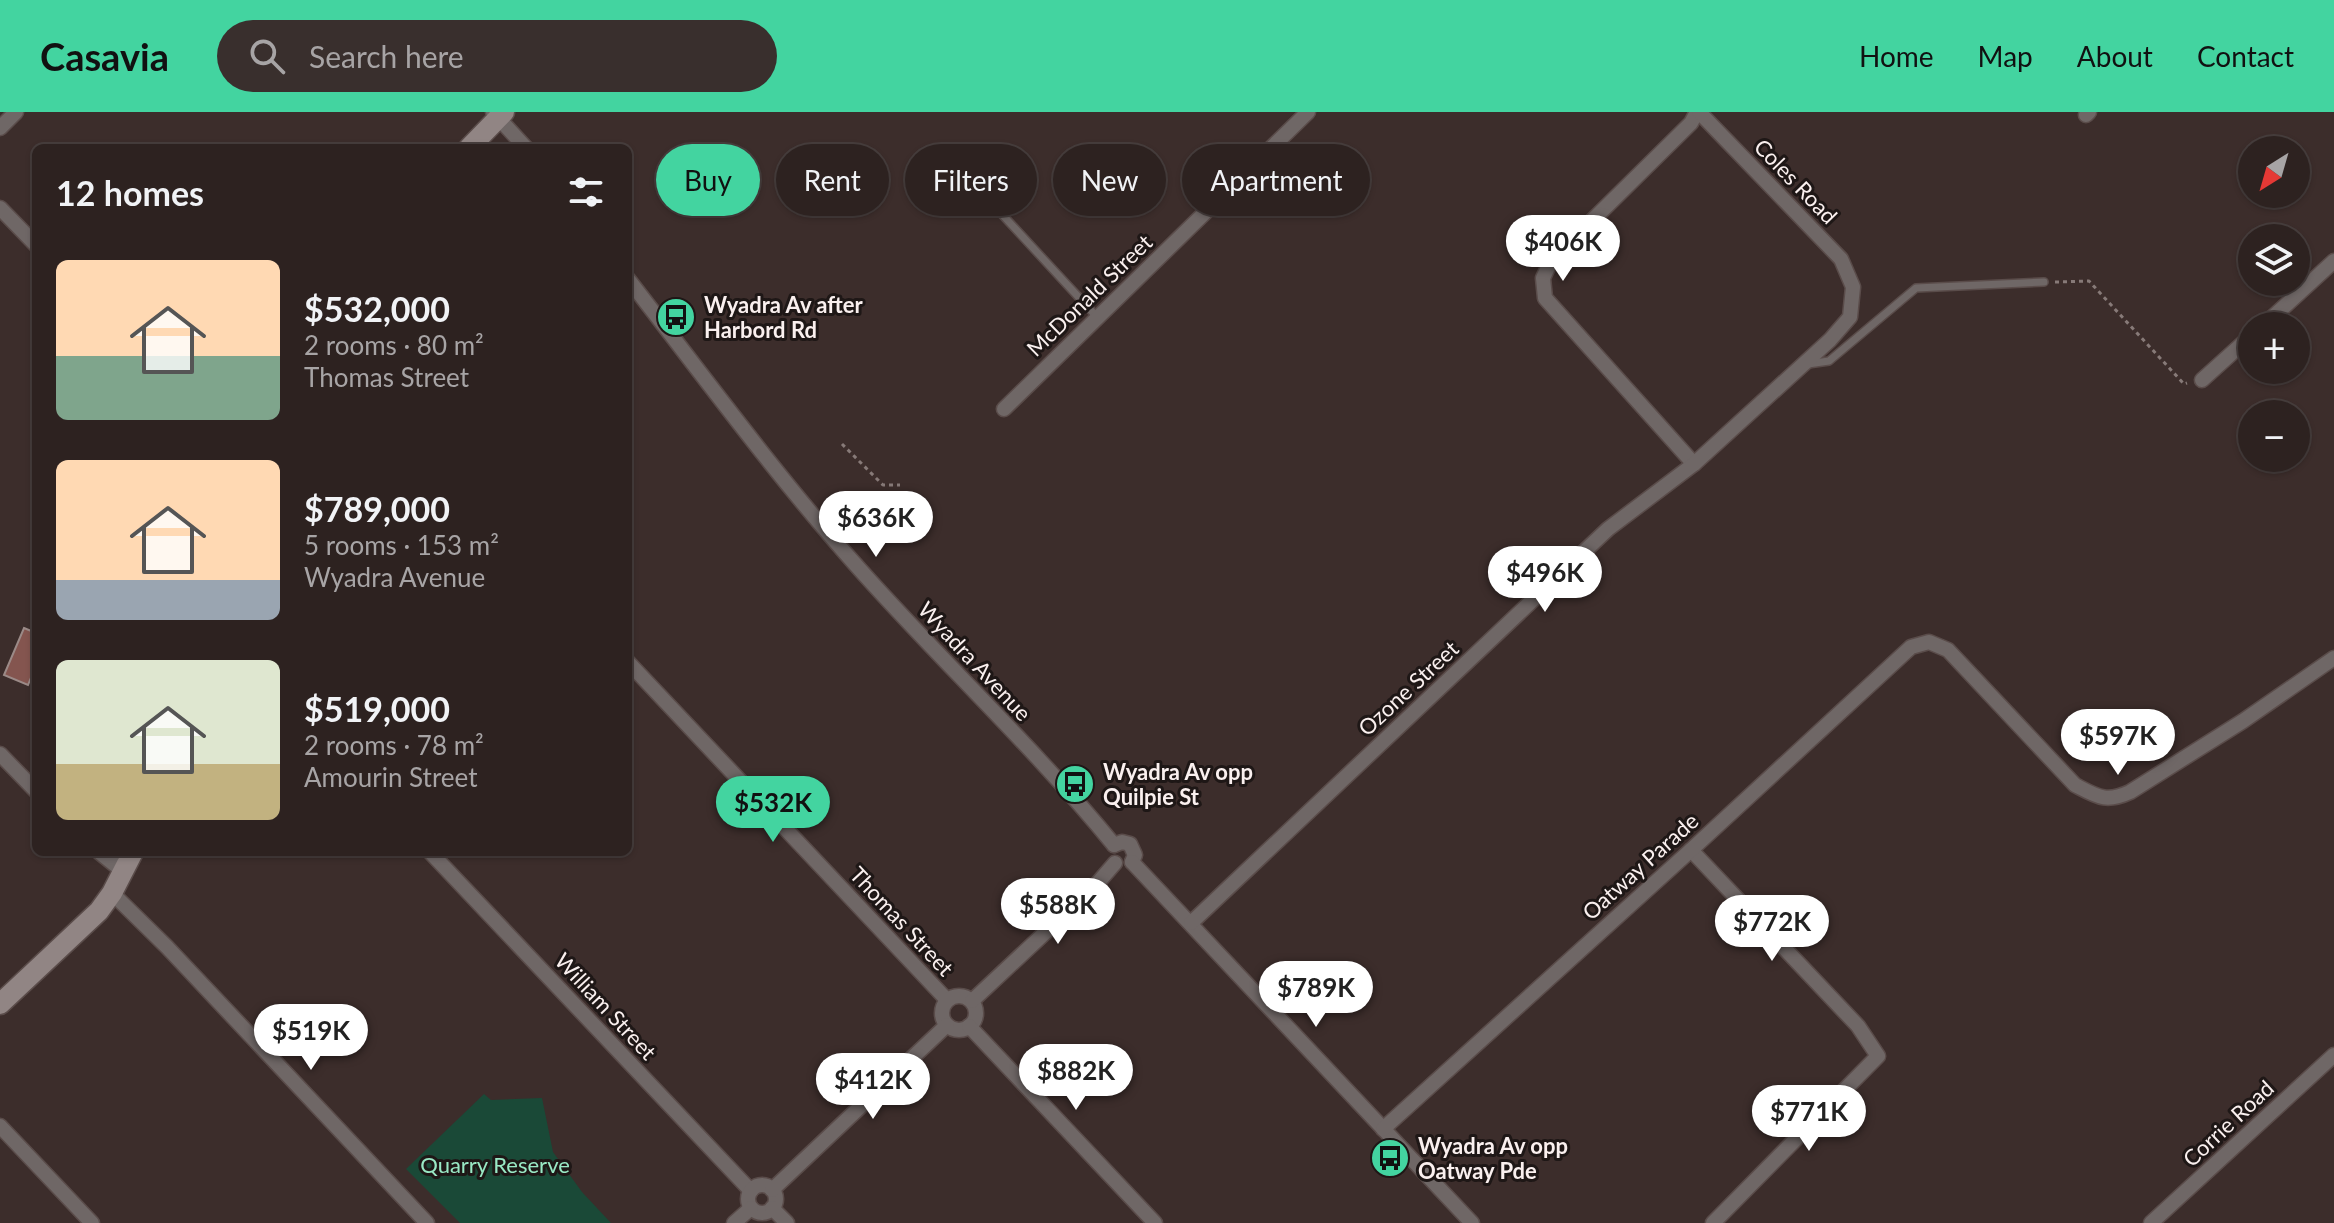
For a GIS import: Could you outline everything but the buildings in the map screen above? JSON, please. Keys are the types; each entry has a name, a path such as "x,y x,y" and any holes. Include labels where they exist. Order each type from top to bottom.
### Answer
{"main road":[{"path":"472,144 498,114"},
{"path":"0,1004 94,917 112,893 131,856"}],"street":[{"path":"0,128 16,112"},
{"path":"1694,464 1545,298 1543,278 1551,261 1691,123 1698,112"},
{"name":"Coles Road","path":"1698,112 1841,259 1853,287"},
{"path":"498,114 523,144"},
{"name":"McDonald Street","path":"1004,409 1302,114"},
{"path":"0,208 32,241"},
{"path":"2278,312 2334,261"},
{"name":"Wyadra Avenue","path":"632,284 777,470 855,564 1114,845"},
{"name":"Ozone Street","path":"1191,923 1608,529 1694,464 1830,340 1850,317 1853,287"},
{"path":"2202,380 2238,348"},
{"name":"Oatway Parade","path":"1383,1129 1911,647 1929,642 1948,650 2075,785 2100,798 2115,799 2243,721 2334,658"},
{"name":"Thomas Street","path":"632,666 947,1000"},
{"path":"0,754 32,787"},
{"path":"1122,842 1130,844 1135,855 1132,862 1121,867 1115,863 1111,856 1114,845 1122,842"},
{"path":"1691,850 1858,1026 1878,1056 1713,1223"},
{"path":"104,856 124,872"},
{"name":"William Street","path":"434,856 751,1191"},
{"path":"1132,862 1472,1223"},
{"path":"972,1001 1096,885 1115,863"},
{"path":"112,893 167,947 427,1223"},
{"path":"956,995 972,1001 976,1017 969,1026 955,1030 947,1025 942,1015 943,1004 947,1000 956,995"},
{"path":"772,1190 947,1025"},
{"path":"969,1026 1155,1223"},
{"name":"Corrie Road","path":"2151,1223 2334,1055"},
{"path":"0,1126 92,1223"},
{"path":"761,1185 772,1190 775,1201 772,1208 762,1212 751,1208 748,1200 751,1191 761,1185"},
{"path":"734,1223 751,1208"},
{"path":"772,1208 787,1223"}],"lane":[{"path":"1004,216 1097,317"},
{"path":"1802,365 1829,361 1916,288 2044,282"}],"path":[{"path":"2044,282 2089,281 2184,384 2202,380"},
{"path":"842,444 883,485 900,485"}],"green space":[{"name":"Quarry Reserve","path":"484,1094 491,1100 542,1098 553,1152 582,1192 611,1223 460,1223 406,1169"}],"place":[{"name":"Wyadra Av after Harbord Rd","path":"676,317"},
{"name":"Wyadra Av opp Quilpie St","path":"1075,784"},
{"name":"Wyadra Av opp Oatway Pde","path":"1390,1158"}]}
